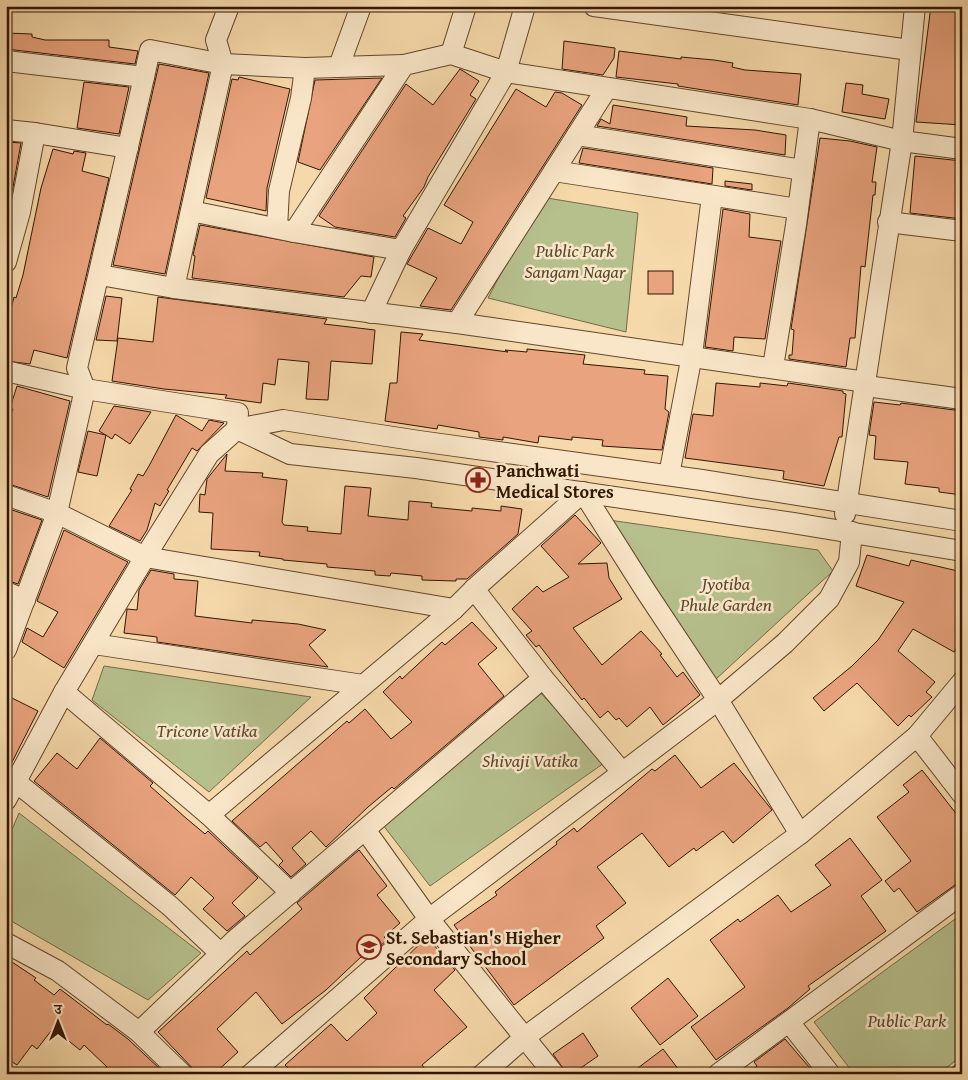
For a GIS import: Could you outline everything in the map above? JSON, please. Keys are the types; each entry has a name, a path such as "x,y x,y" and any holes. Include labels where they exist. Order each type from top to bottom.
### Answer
{"street":[{"path":"174,288 223,64 216,40 229,6"},
{"path":"339,66 361,6"},
{"path":"451,54 466,6"},
{"path":"371,313 401,250 506,72 525,6"},
{"path":"594,6 910,50"},
{"path":"251,1074 429,919 718,700 785,643 829,599 849,562 847,502 866,384 888,222 902,141 915,6"},
{"path":"6,650 58,513 85,389 77,368 100,275 150,50 223,64 306,68 404,66 451,54 506,72 810,119 902,141 962,149"},
{"path":"6,61 144,77"},
{"path":"286,230 404,66"},
{"path":"286,230 279,191 301,98 306,68"},
{"path":"457,323 607,88"},
{"path":"773,367 810,119"},
{"path":"6,130 128,148"},
{"path":"6,262 13,211 35,133"},
{"path":"577,135 803,170"},
{"path":"554,172 798,209"},
{"path":"668,475 692,355 712,196"},
{"path":"191,211 401,250"},
{"path":"888,222 962,231"},
{"path":"100,275 174,288 457,323 692,355 962,399"},
{"path":"8,377 238,413 237,429"},
{"path":"6,800 64,692 145,557 210,454 237,429 283,420 429,443 668,475 962,521"},
{"path":"237,429 290,454 416,468 584,492 962,551"},
{"path":"209,815 454,609 584,492"},
{"path":"584,492 645,590 718,700 800,834"},
{"path":"6,495 58,513 145,557 454,609"},
{"path":"474,589 543,678 622,772"},
{"path":"6,592 25,600"},
{"path":"94,644 363,685"},
{"path":"139,1032 220,953 292,894 543,678"},
{"path":"483,1074 525,1037 800,834 917,736 962,682"},
{"path":"64,692 209,815 292,894"},
{"path":"917,736 962,794"},
{"path":"16,782 170,906 220,953"},
{"path":"366,830 429,919 554,1074"},
{"path":"718,1074 962,894"},
{"path":"6,943 58,972 139,1032 182,1074"},
{"path":"789,1022 830,1074"}],"green space":[{"name":"Public Park Sangam Nagar","path":"541,197 638,213 626,332 488,298"},
{"name":"Jyotiba Phule Garden","path":"609,520 818,550 833,571 715,680"},
{"name":"Tricone Vatika","path":"104,666 311,697 209,792 92,700"},
{"name":"Shivaji Vatika","path":"540,692 604,763 430,886 383,825"},
{"path":"19,813 201,953 148,1000 6,918 6,844"},
{"name":"Public Park","path":"962,914 962,1056 938,1074 854,1074 814,1022"}],"building":[{"path":"931,6 959,6 958,16 962,17 962,125 916,122"},
{"path":"6,33 32,34 32,37 45,40 109,40 109,47 138,51 135,64 6,49"},
{"path":"564,41 615,48 614,58 603,75 562,69"},
{"path":"619,51 681,59 681,57 714,60 733,63 732,67 745,70 801,74 798,105 678,86 678,84 616,77"},
{"path":"159,64 209,73 165,274 113,265"},
{"path":"460,69 479,81 470,95 476,99 428,177 424,187 403,216 406,218 395,237 335,227 319,216 406,84 433,105"},
{"path":"239,77 290,89 267,188 266,211 206,198 232,79 238,80"},
{"path":"382,78 320,170 298,162 315,80"},
{"path":"84,82 129,87 119,134 77,128"},
{"path":"846,83 863,85 862,94 889,99 885,119 842,112"},
{"path":"516,89 546,107 555,92 562,93 582,105 451,310 420,306 437,278 407,264 428,228 461,244 473,222 444,205"},
{"path":"613,105 687,117 686,126 755,130 786,135 785,155 597,126 601,119 610,124"},
{"path":"820,138 850,141 877,147 872,182 876,182 875,195 873,195 865,267 861,266 855,338 850,338 846,367 789,359 789,355 792,355 794,330 791,329"},
{"path":"6,142 21,143 11,198 6,197"},
{"path":"583,148 713,168 712,184 579,163"},
{"path":"53,149 73,154 74,151 86,153 82,171 109,178 67,358 34,350 30,364 6,361 6,329 14,297 16,298 23,275 41,188"},
{"path":"915,156 962,161 962,219 910,213"},
{"path":"725,181 752,184 752,190 725,186"},
{"path":"723,209 750,214 749,237 781,241 765,339 734,337 733,351 705,347"},
{"path":"200,225 374,257 371,277 361,276 344,297 192,278 195,256 193,255"},
{"path":"648,271 673,271 673,294 648,294"},
{"path":"106,296 122,298 117,341 96,340"},
{"path":"158,297 327,319 324,324 375,330 372,364 331,361 328,400 306,399 309,362 278,359 275,385 263,383 261,403 225,398 227,395 164,389 112,381 118,338 153,342"},
{"path":"401,332 423,334 419,340 508,352 505,350 527,352 527,349 585,355 583,364 645,370 644,374 668,376 665,409 669,412 662,450 602,446 603,440 572,437 572,440 539,436 538,443 503,437 503,440 479,437 479,432 438,425 437,429 385,421 390,383 397,383"},
{"path":"716,383 760,387 760,383 787,386 788,383 843,391 846,394 842,437 839,437 824,486 783,479 784,471 685,458 693,414 713,416"},
{"path":"17,386 70,401 48,497 6,483 6,427 13,409 10,408"},
{"path":"874,402 900,405 901,403 962,411 962,495 939,492 939,488 905,484 908,462 874,459 876,436 869,435"},
{"path":"114,406 151,412 130,444 115,434 112,439 99,431"},
{"path":"176,415 202,431 209,420 224,423 197,451 192,448 167,490 169,491 160,506 155,503 147,530 140,541 109,526 132,490 130,489 138,474 143,476"},
{"path":"88,431 106,435 97,476 78,472"},
{"path":"227,454 225,471 263,473 262,477 287,480 282,522 284,525 308,527 307,531 341,534 345,486 371,488 368,516 408,520 409,501 432,503 431,507 472,511 472,508 501,511 501,506 522,509 518,534 467,579 456,579 456,581 422,580 422,576 391,573 390,576 375,575 375,571 327,567 327,564 259,556 260,552 211,549 213,513 199,512 200,494 205,495 207,479"},
{"path":"6,508 42,520 18,584 6,580"},
{"path":"575,515 601,543 578,564 607,563 609,578 622,599 573,628 602,665 641,631 662,654 660,655 677,677 683,672 700,695 663,725 650,707 627,727 619,718 616,720 608,711 600,718 584,698 582,700 539,645 536,647 526,635 532,631 512,609 537,586 543,592 569,577 541,546"},
{"path":"64,530 128,562 64,668 22,642 27,628 43,637 58,612 37,601"},
{"path":"867,555 909,566 911,560 962,572 962,638 954,652 913,629 898,651 935,682 926,692 932,697 911,717 909,715 898,726 857,683 824,711 813,698 852,666 878,640 904,602 856,586"},
{"path":"151,570 174,574 174,579 198,581 195,616 252,623 252,620 298,624 326,630 309,645 328,667 157,642 157,637 124,633 127,609 137,610 139,590"},
{"path":"472,622 497,648 478,664 504,696 394,789 392,787 368,807 326,847 311,831 292,848 306,864 291,877 279,865 283,861 266,842 260,847 232,821 347,721 349,723 365,709 391,739 412,722 383,692 400,676 402,679 442,642 445,645"},
{"path":"6,695 38,711 6,774"},
{"path":"100,738 153,783 150,786 187,819 205,834 208,831 258,878 232,903 245,916 227,931 203,909 214,898 191,877 175,895 34,781 57,753 77,769"},
{"path":"675,755 701,788 734,763 772,810 733,843 723,831 696,851 694,848 669,867 642,833 597,867 626,903 596,926 604,938 514,1005 454,925 497,895 495,892 557,844 556,842 574,828 577,832 652,769 655,771"},
{"path":"922,770 962,821 962,880 917,912 899,888 894,892 885,881 911,861 877,817 909,792 903,785"},
{"path":"850,838 882,880 861,896 886,931 808,986 810,989 788,1008 716,1060 691,1027 745,987 710,940 738,919 740,922 778,895 791,912 831,885 815,865"},
{"path":"359,850 387,886 377,895 400,923 384,937 387,940 365,959 362,956 326,990 282,1024 256,992 217,1029 238,1052 214,1074 198,1074 158,1032 247,951 250,955 302,909 297,903"},
{"path":"427,937 455,970 434,990 467,1027 422,1065 429,1074 294,1074 285,1065 331,1024 347,1041 377,1013 364,998"},
{"path":"6,958 36,978 34,980 54,995 60,989 128,1039 161,1070 157,1074 99,1074 107,1067 84,1045 80,1050 60,1034 59,1036 51,1031 37,1049 32,1045 17,1065 6,1058"},
{"path":"668,978 698,1016 660,1045 631,1008"},
{"path":"583,1033 598,1056 572,1074 567,1074 553,1054"},
{"path":"785,1039 815,1074 747,1074 757,1066 754,1062"},
{"path":"663,1049 682,1074 630,1074"}],"place":[{"name":"Panchwati Medical Stores","path":"478,480"},
{"name":"St. Sebastian's Higher Secondary School","path":"369,947"}]}
